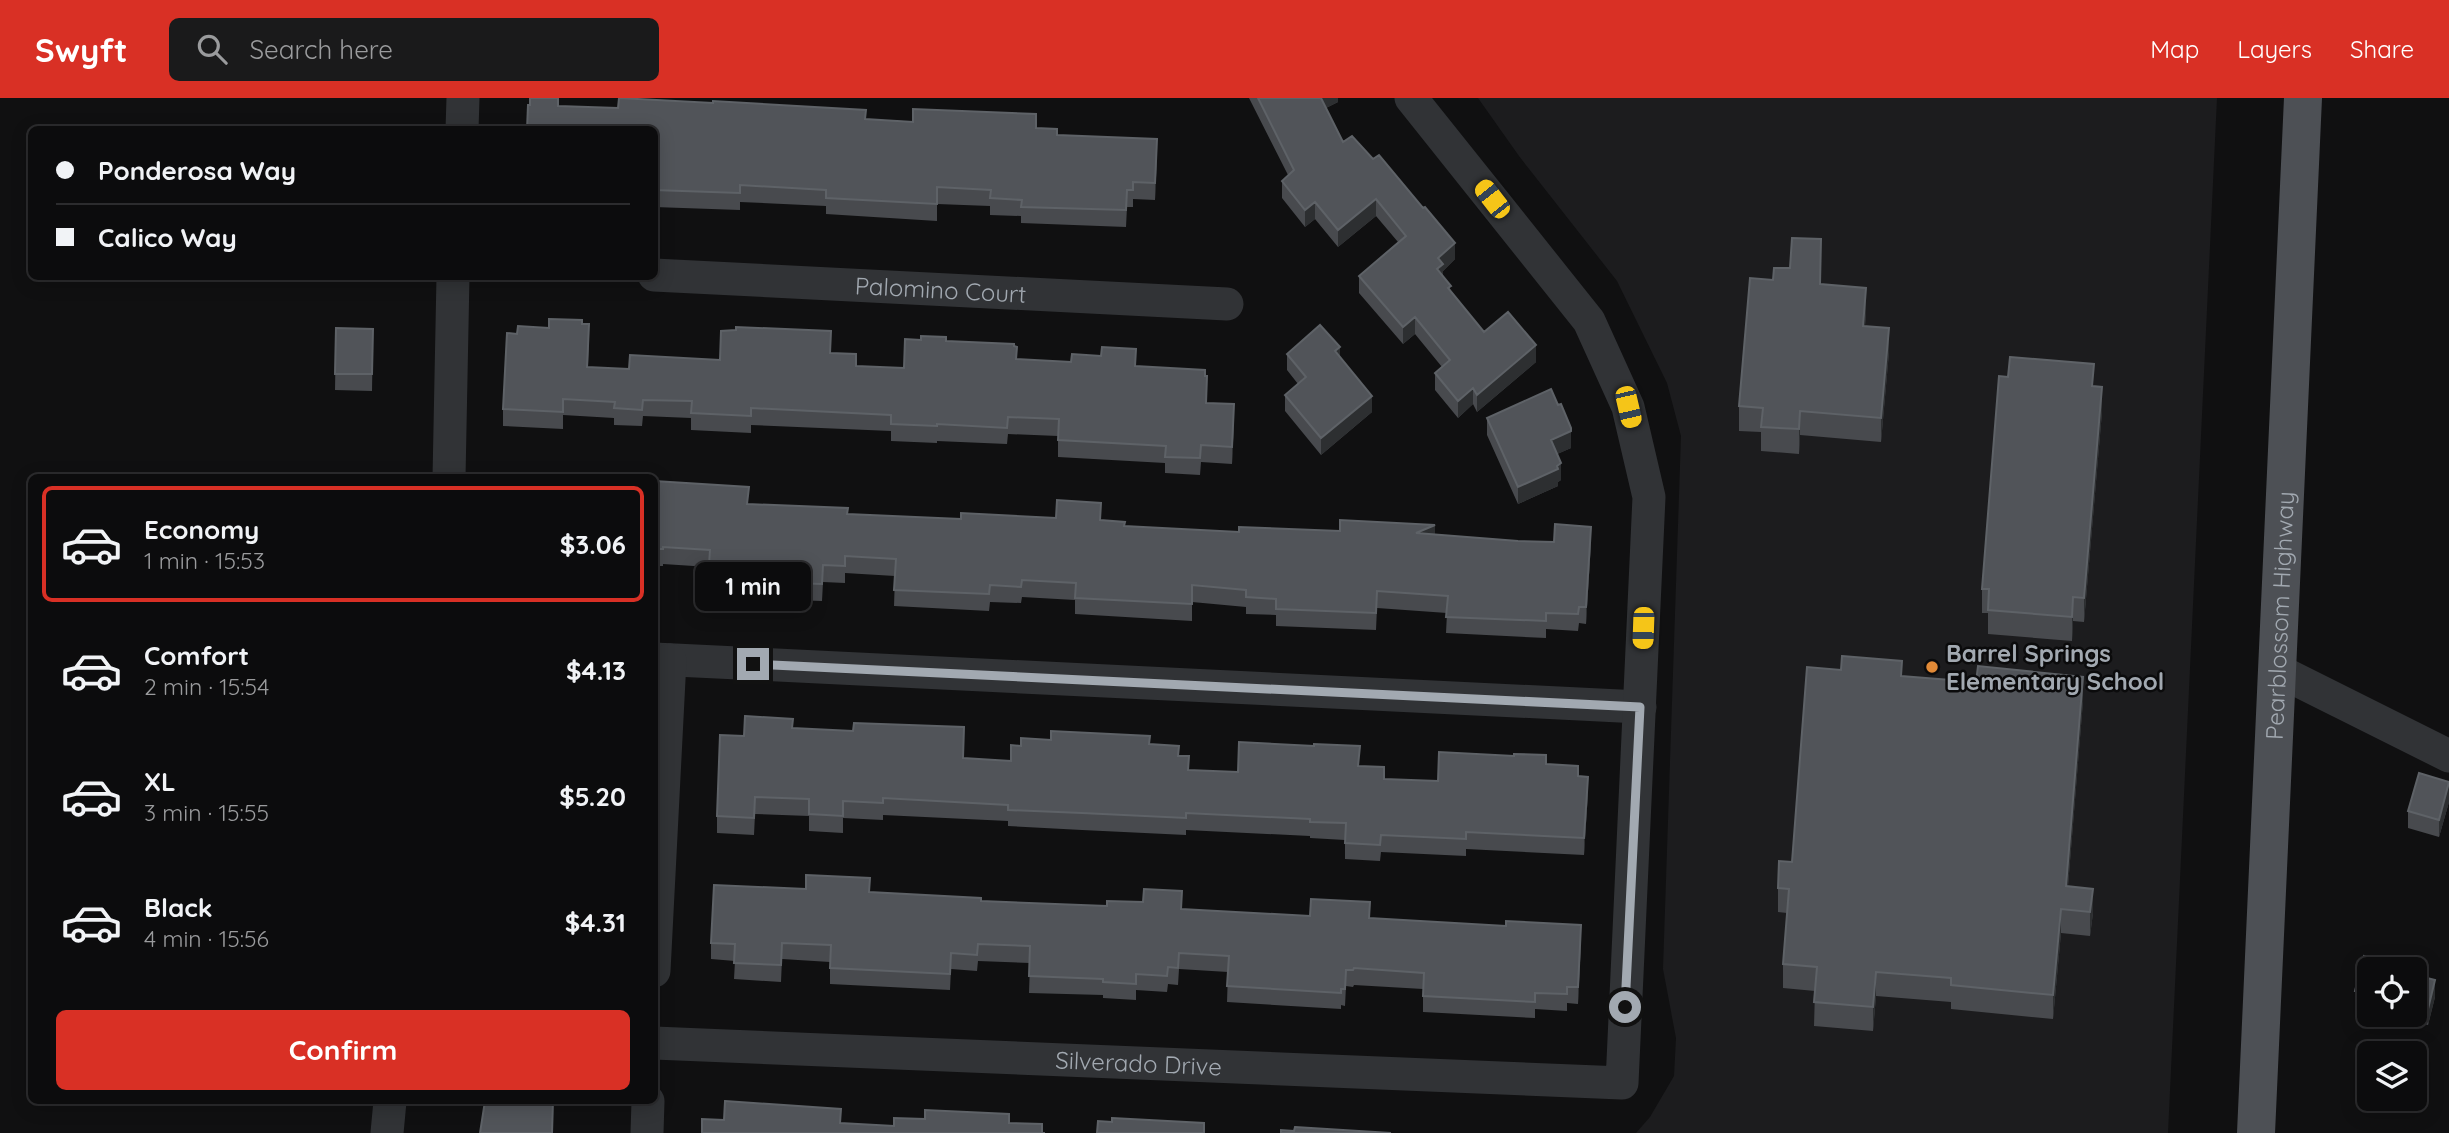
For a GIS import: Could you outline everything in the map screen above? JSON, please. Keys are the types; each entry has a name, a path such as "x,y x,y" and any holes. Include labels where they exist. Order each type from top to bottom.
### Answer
{"main road":[{"name":"Pearblossom Highway","path":"2256,1133 2303,98"}],"street":[{"path":"461,126 463,98"},
{"path":"658,816 662,660 1640,707 1649,497 1628,407 1589,321 1411,98"},
{"name":"Palomino Court","path":"658,275 1227,304"},
{"path":"449,474 453,280"},
{"path":"2277,670 2449,756"},
{"name":"Silverado Drive","path":"658,1043 1622,1083 1640,707"},
{"path":"387,1133 390,1104"},
{"path":"647,1133 648,1104"}],"shaded area":[{"name":"Barrel Springs Elementary School","path":"1478,98 2217,98 2168,1133 1636,1133 1650,1117 1674,1076 1676,1038 1663,969 1681,436 1667,383 1617,281 1519,156"}],"building":[{"path":"530,98 558,98 558,106 618,108 619,98 713,101 866,110 865,119 913,122 913,109 1036,114 1036,128 1057,129 1057,135 1157,139 1155,183 1133,182 1133,190 1127,190 1126,210 1021,207 1022,200 990,198 991,190 937,187 937,204 826,198 826,190 740,185 740,193 658,190 658,126 527,126"},
{"path":"1258,98 1321,98 1343,142 1352,136 1373,159 1379,155 1455,243 1438,258 1443,264 1437,269 1451,286 1448,288 1484,332 1508,312 1536,345 1477,395 1473,388 1458,401 1435,373 1450,360 1415,317 1403,327 1359,276 1406,236 1376,199 1338,230 1315,202 1305,210 1282,181 1294,170"},
{"path":"1792,238 1821,239 1820,284 1866,288 1863,326 1889,328 1881,418 1800,411 1799,429 1761,427 1763,408 1739,406 1750,278 1773,280 1774,268 1790,268"},
{"path":"549,319 582,320 582,324 589,324 587,367 629,369 630,355 720,360 721,331 736,330 736,327 831,331 830,353 856,354 856,366 904,368 905,339 921,340 921,336 946,337 946,341 1014,344 1017,347 1016,359 1071,362 1072,354 1101,356 1102,347 1136,349 1135,366 1205,370 1206,403 1234,404 1232,447 1201,445 1200,458 1165,457 1166,446 1058,440 1059,419 1008,417 1007,428 891,424 891,415 751,408 751,416 691,413 692,401 643,400 642,410 614,408 615,402 563,399 563,412 503,409 507,333 517,334 518,326 549,328"},
{"path":"1320,325 1340,347 1335,351 1372,396 1321,438 1285,395 1306,377 1287,354"},
{"path":"336,328 373,329 372,374 335,374"},
{"path":"2010,357 2094,364 2092,386 2102,387 2084,598 2073,597 2072,617 1988,610 1989,589 1982,589 1999,376 2008,377"},
{"path":"1551,389 1571,428 1571,431 1551,440 1561,463 1557,466 1558,469 1518,487 1487,418"},
{"path":"658,481 749,487 747,504 848,508 847,514 961,519 961,513 1056,518 1057,500 1101,503 1100,520 1125,522 1124,526 1239,532 1239,527 1340,531 1340,520 1435,525 1416,533 1554,542 1555,524 1591,527 1586,607 1579,607 1578,614 1546,613 1546,621 1446,617 1448,596 1377,591 1376,613 1276,609 1276,599 1246,597 1246,590 1192,585 1192,604 1075,598 1076,583 1022,580 1021,587 990,585 989,594 894,590 896,559 845,556 845,566 823,565 822,584 708,580 710,550 658,549"},
{"path":"1842,656 1902,661 1901,676 1976,682 1978,666 2083,677 2066,886 2093,889 2090,912 2061,909 2053,995 1951,985 1951,978 1876,972 1873,1007 1814,1002 1817,967 1783,964 1789,889 1778,888 1779,861 1792,862 1807,667 1841,670"},
{"path":"745,716 793,719 792,728 853,731 854,723 964,727 963,758 1011,761 1011,745 1021,746 1021,738 1051,740 1051,731 1150,736 1149,744 1179,746 1178,756 1189,756 1188,770 1238,772 1239,742 1360,746 1358,766 1384,767 1384,779 1438,781 1439,752 1546,755 1546,764 1578,766 1578,776 1588,777 1584,838 1466,832 1466,839 1381,835 1380,845 1345,843 1346,823 1310,822 1310,819 1186,813 1186,818 1008,810 1008,805 883,798 883,803 843,801 843,816 809,814 809,799 755,797 754,818 717,816 720,735 744,736"},
{"path":"2419,773 2449,782 2439,820 2408,811"},
{"path":"806,875 870,878 869,892 981,898 981,901 1107,906 1107,901 1143,902 1144,889 1182,891 1181,909 1310,916 1311,899 1370,902 1369,918 1506,926 1506,921 1581,925 1578,987 1567,987 1567,994 1535,993 1535,1002 1423,996 1424,973 1354,968 1346,970 1345,989 1341,989 1341,993 1227,986 1229,956 1179,953 1178,968 1168,967 1167,976 1136,974 1136,984 1103,982 1103,979 1029,976 1030,946 978,944 977,955 951,953 950,974 830,968 831,945 782,943 781,965 734,963 735,944 711,943 714,885 806,889"},
{"path":"2427,978 2435,980 2427,1009"},
{"path":"725,1101 841,1109 840,1123 894,1126 894,1118 925,1119 925,1110 1009,1114 1009,1123 1042,1124 1042,1133 702,1133 702,1119 724,1120"},
{"path":"485,1104 553,1104 552,1133 480,1133"},
{"path":"1112,1118 1204,1123 1204,1133 1097,1133 1098,1121 1112,1122"},
{"path":"1295,1127 1391,1133 1281,1133 1281,1130 1294,1131"}],"place":[{"name":"Barrel Springs Elementary School","path":"1932,667"}],"route":[{"path":"753,664 1640,707 1625,1007"}]}
